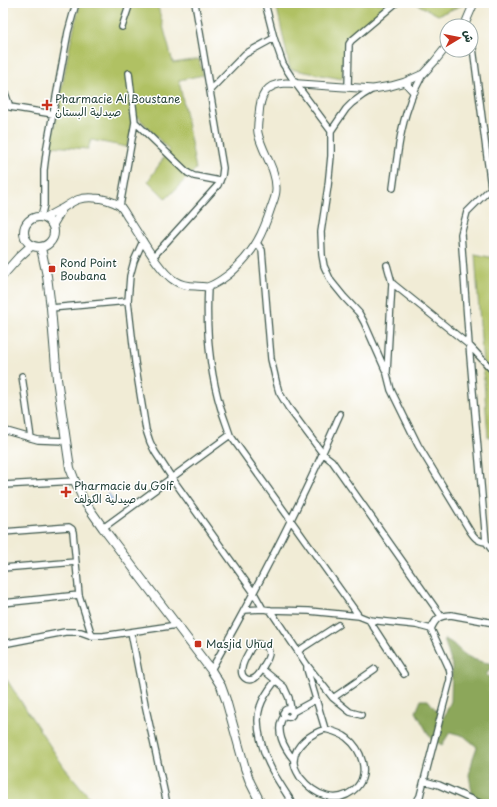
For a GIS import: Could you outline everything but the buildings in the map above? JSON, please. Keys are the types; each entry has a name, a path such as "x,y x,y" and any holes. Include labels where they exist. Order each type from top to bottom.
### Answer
{"main road":[{"path":"43,217 50,220 53,225 55,235 50,243 44,247 36,247 29,243 24,232 27,222 31,219 43,217"},
{"path":"3,275 29,243"},
{"path":"44,247 52,308 57,379 70,468 75,482 84,501 103,528 211,670 221,686 245,768 261,804"}],"street":[{"path":"76,3 68,32 47,146 44,170 43,217 63,208 73,201 82,198 95,198 110,201 120,206 167,276 183,285 208,287 226,278 245,259 257,243 266,224 276,191 274,172 263,148 258,132 260,103 265,92 270,87 278,83 286,83 373,89 405,82 423,74"},
{"path":"122,27 130,3"},
{"path":"153,257 218,185 223,172 211,89 195,3"},
{"path":"265,3 274,38 284,64 296,84 331,131"},
{"path":"348,87 350,41 396,3"},
{"path":"468,18 474,3 483,3"},
{"path":"211,89 245,54 274,38"},
{"path":"393,188 398,146 409,105 423,74 439,56"},
{"path":"475,58 492,186 467,212 461,234 486,542 494,553"},
{"path":"120,206 135,122 129,73"},
{"path":"405,82 414,92"},
{"path":"3,87 10,107"},
{"path":"373,89 352,103 331,131 331,156 321,232 324,266 330,281 359,312 387,374 391,390 418,445 474,537 479,542 486,542"},
{"path":"3,105 53,114"},
{"path":"135,122 188,173 194,176 220,181"},
{"path":"53,225 63,208"},
{"path":"143,241 134,261 130,276 128,301 135,362 146,430 155,452 254,593 263,609"},
{"path":"257,243 262,250 271,359 279,392 288,407 323,454 332,461 441,616"},
{"path":"387,266 392,283 387,374"},
{"path":"392,283 469,345 494,372"},
{"path":"208,287 207,316 211,361 216,390 230,435 359,616"},
{"path":"52,308 128,301"},
{"path":"22,376 31,438"},
{"path":"211,670 254,593 323,454 340,414"},
{"path":"3,430 38,440 66,441"},
{"path":"103,528 230,435"},
{"path":"3,485 75,482"},
{"path":"3,532 71,528 73,532 79,595 92,636"},
{"path":"3,568 76,562"},
{"path":"3,603 79,595"},
{"path":"245,610 263,609 309,611 359,616 369,620 416,625 431,629"},
{"path":"270,610 307,665 333,698 350,712 361,715"},
{"path":"415,804 420,796 450,680 449,668 431,629 434,622 441,616 451,615 494,623"},
{"path":"369,620 404,674"},
{"path":"3,644 65,632 81,632 92,636 111,635 176,625"},
{"path":"298,651 338,625"},
{"path":"131,632 167,804"},
{"path":"258,644 262,645 269,651 269,657 262,669 258,676 252,680 242,676 242,666 251,648 258,644"},
{"path":"307,665 325,729"},
{"path":"262,669 284,687 288,694 292,711"},
{"path":"333,698 375,669"},
{"path":"276,680 260,706 258,727 262,745 271,769 293,804"},
{"path":"292,711 316,700"},
{"path":"292,711 288,708 285,710 280,726 281,737 285,748 294,760"},
{"path":"325,729 341,734 347,738 354,744 360,754 363,774 360,782 346,795 340,797 319,794 305,784 296,772 294,760 297,750 302,742 316,732 325,729"},
{"path":"424,781 438,785 482,804"}],"green space":[{"path":"80,3 157,3 173,63 199,59 203,75 179,80 196,169 166,199 148,181 169,150 137,116 127,147 91,140 88,149 51,146 68,54"},
{"path":"276,3 395,3 347,40 342,79 290,69"},
{"path":"415,3 463,3 463,5 438,15"},
{"path":"475,254 494,258 494,437 488,437"},
{"path":"444,639 451,642 464,654 471,658 494,664 486,675 494,679 494,804 474,804 469,775 477,747 464,736 450,732 442,745 431,739 416,712 421,700 428,700 443,719 451,701 452,665"},
{"path":"3,674 64,767 95,804 3,804"}],"water":[{"path":"109,493 115,503 111,506 105,497"}],"place":[{"name":"Pharmacie Al Boustane صيدلية البستان","path":"47,105"},
{"name":"Rond Point Boubana","path":"52,269"},
{"name":"Pharmacie du Golf صيدلية الكولف","path":"66,492"},
{"name":"Masjid Uhud","path":"198,644"}]}
